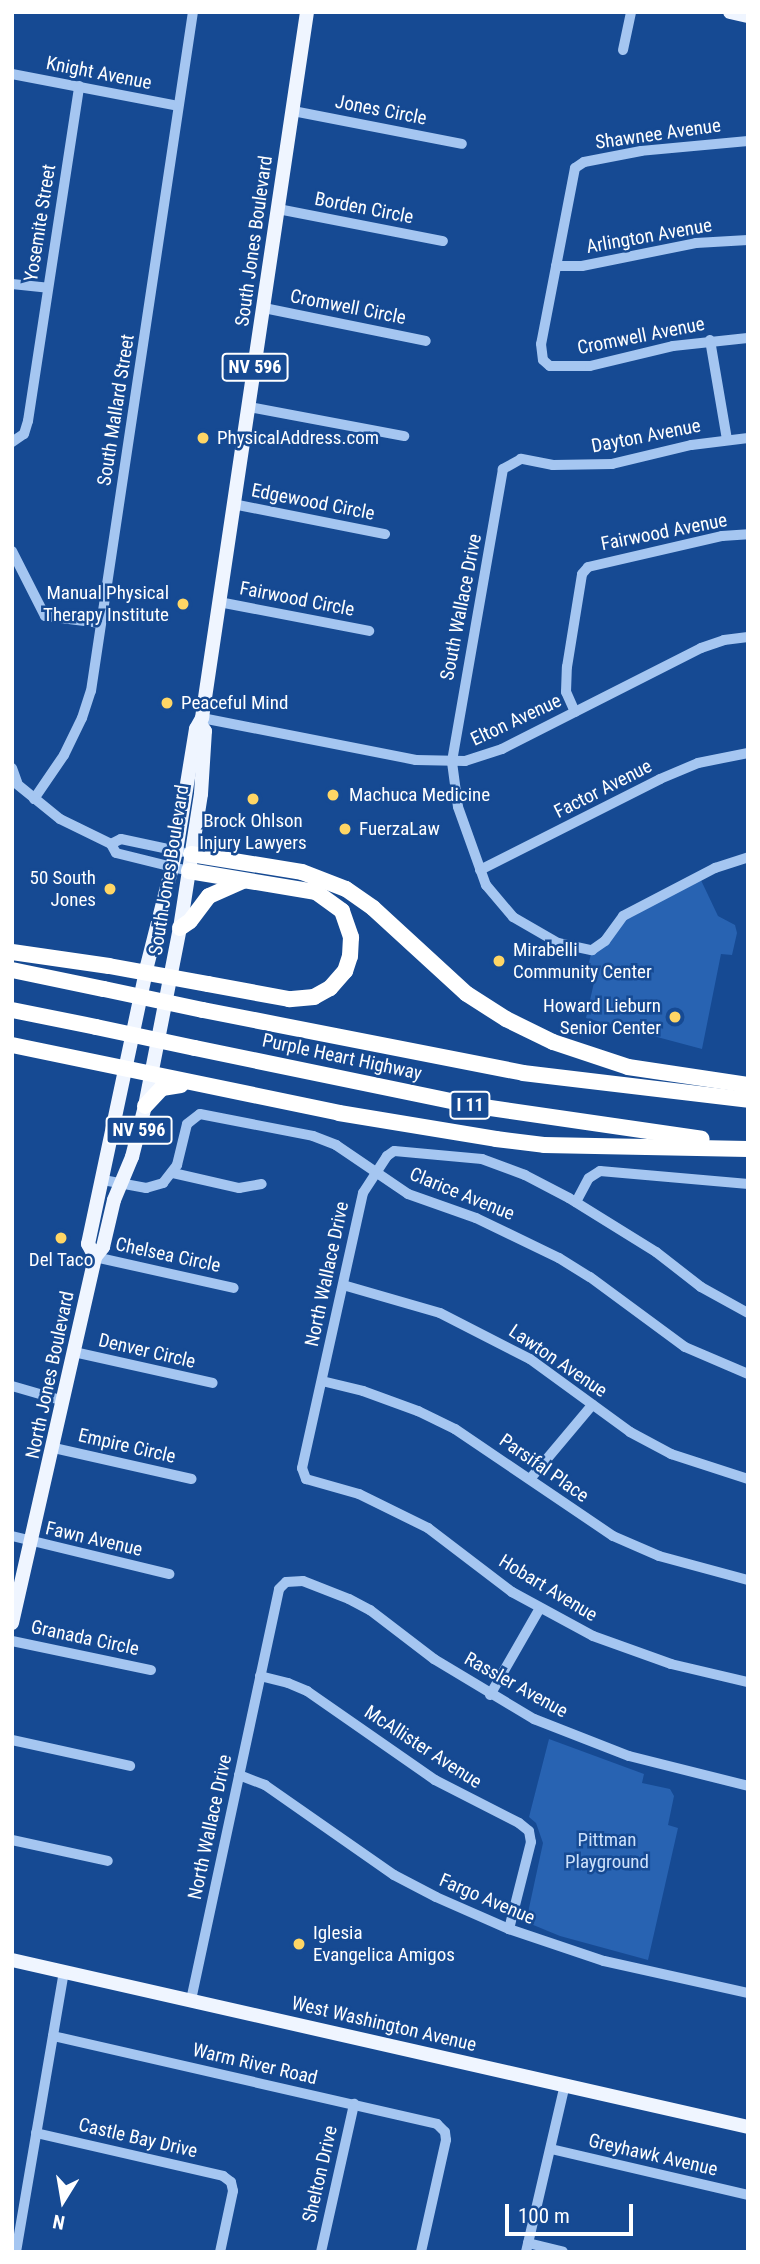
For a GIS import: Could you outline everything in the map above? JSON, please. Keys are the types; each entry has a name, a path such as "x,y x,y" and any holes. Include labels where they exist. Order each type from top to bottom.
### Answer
{"highway":[{"path":"184,852 302,872 341,886 369,905 467,994 506,1019 553,1042 628,1067 748,1085"},
{"path":"12,952 109,966 283,999 305,999 330,988 348,964 352,948 350,930 343,914 331,901 309,890 189,871"},
{"path":"180,928 212,893 252,880"},
{"name":"Purple Heart Highway","path":"12,970 523,1073 748,1100"},
{"name":"Purple Heart Highway","path":"12,1010 500,1111 748,1147"},
{"path":"12,1045 354,1116 524,1143 748,1147"},
{"path":"145,1106 162,1088 190,1082"}],"main road":[{"name":"South Jones Boulevard","path":"136,1017 172,867 184,852 203,770 205,731 201,721 307,12"},
{"path":"730,12 748,16"},
{"name":"South Jones Boulevard","path":"162,1022 189,871 184,852"},
{"name":"North Jones Boulevard","path":"95,1257 88,1244 136,1017"},
{"name":"North Jones Boulevard","path":"12,1623 54,1448 95,1257 103,1247 120,1184 132,1157 162,1022"},
{"name":"West Washington Avenue","path":"12,1959 748,2127"}],"street":[{"name":"South Mallard Street","path":"34,799 61,762 82,718 91,691 193,12"},
{"path":"624,50 631,12"},
{"name":"Knight Avenue","path":"12,74 178,106"},
{"name":"Yosemite Street","path":"12,442 24,434 28,421 79,86"},
{"name":"Jones Circle","path":"293,111 462,144"},
{"name":"Shawnee Avenue","path":"556,265 575,169 584,162 641,150 748,141"},
{"name":"Borden Circle","path":"278,209 443,241"},
{"name":"Arlington Avenue","path":"556,265 582,266 696,243 748,240"},
{"name":"Cromwell Avenue","path":"556,265 541,344 543,360 550,366 590,366 710,340 748,338"},
{"path":"12,284 48,288"},
{"name":"Cromwell Circle","path":"264,308 426,341"},
{"path":"710,340 727,439"},
{"path":"248,407 404,436"},
{"name":"Dayton Avenue","path":"510,462 521,459 553,465 612,464 727,439 748,438"},
{"name":"South Wallace Drive","path":"510,462 503,469 452,762 458,807 480,870 505,910 543,937 592,950 605,940 623,916 715,868 748,857"},
{"name":"Edgewood Circle","path":"233,504 385,534"},
{"name":"Fairwood Avenue","path":"575,712 566,692 567,667 583,574 588,567 722,536 748,534"},
{"path":"12,551 45,616 101,623"},
{"name":"Fairwood Circle","path":"219,602 369,631"},
{"name":"Elton Avenue","path":"201,721 416,760 452,762 488,755 701,648 724,640 748,637"},
{"name":"Factor Avenue","path":"480,870 660,779 698,763 748,753"},
{"path":"12,768 15,781 34,799 65,822 111,844 116,853 189,871"},
{"path":"111,844 121,839 184,852"},
{"name":"Clarice Avenue","path":"173,1173 187,1124 195,1115 202,1113 321,1139 336,1145 408,1194 496,1227 559,1258 600,1284 685,1347 748,1374"},
{"name":"North Wallace Drive","path":"306,1479 302,1468 363,1193 387,1156 404,1149 477,1159 525,1175 576,1202 656,1252 701,1287 748,1313"},
{"path":"576,1202 589,1178 600,1171 748,1184"},
{"path":"103,1180 149,1188 163,1183 173,1173 239,1188 262,1184"},
{"name":"Chelsea Circle","path":"95,1257 234,1287"},
{"name":"Lawton Avenue","path":"343,1285 453,1319 530,1359 630,1432 671,1454 748,1479"},
{"name":"Denver Circle","path":"74,1352 213,1383"},
{"name":"Parsifal Place","path":"322,1381 363,1391 418,1410 455,1429 613,1536 659,1556 748,1580"},
{"path":"12,1386 64,1401"},
{"path":"530,1479 592,1405"},
{"name":"Empire Circle","path":"54,1448 192,1479"},
{"name":"Hobart Avenue","path":"306,1479 359,1494 428,1528 512,1592 593,1636 631,1651 748,1682"},
{"name":"Fawn Avenue","path":"12,1536 169,1573"},
{"name":"Rassler Avenue","path":"286,1582 303,1581 349,1599 490,1695 534,1719 589,1742 659,1765 748,1786"},
{"name":"North Wallace Drive","path":"191,2000 279,1589 286,1582"},
{"path":"490,1695 540,1608"},
{"name":"Granada Circle","path":"12,1641 150,1670"},
{"name":"McAllister Avenue","path":"260,1676 307,1691 435,1780 519,1823 529,1831 531,1842 509,1929"},
{"path":"12,1740 130,1766"},
{"name":"Fargo Avenue","path":"239,1775 265,1785 394,1875 436,1898 509,1929 604,1961 748,1993"},
{"path":"12,1840 108,1861"},
{"path":"16,2252 64,1971"},
{"name":"Warm River Road","path":"53,2036 437,2124 445,2132 446,2140 421,2252"},
{"path":"563,2252 526,2248 565,2085"},
{"name":"Shelton Drive","path":"321,2252 354,2104"},
{"name":"Castle Bay Drive","path":"36,2133 223,2176 230,2182 233,2191 220,2252"},
{"name":"Greyhawk Avenue","path":"551,2149 748,2195"}],"green space":[{"path":"699,876 718,916 735,925 737,933 732,955 721,954 702,1049 586,1018 595,978 589,962 592,950 614,927"},
{"name":"Pittman Playground","path":"549,1739 644,1774 642,1783 670,1789 674,1796 668,1825 678,1828 648,1960 560,1936 526,1922 543,1843 536,1823 529,1817"}],"place":[{"name":"PhysicalAddress.com","path":"203,438"},
{"name":"Manual Physical Therapy Institute","path":"183,604"},
{"name":"Peaceful Mind","path":"167,703"},
{"name":"Machuca Medicine","path":"333,795"},
{"name":"Brock Ohlson Injury Lawyers","path":"253,799"},
{"name":"FuerzaLaw","path":"345,829"},
{"name":"50 South Jones","path":"110,889"},
{"name":"Mirabelli Community Center","path":"499,961"},
{"name":"Howard Lieburn Senior Center","path":"675,1017"},
{"name":"Del Taco","path":"61,1238"},
{"name":"Iglesia Evangelica Amigos","path":"299,1944"}]}
